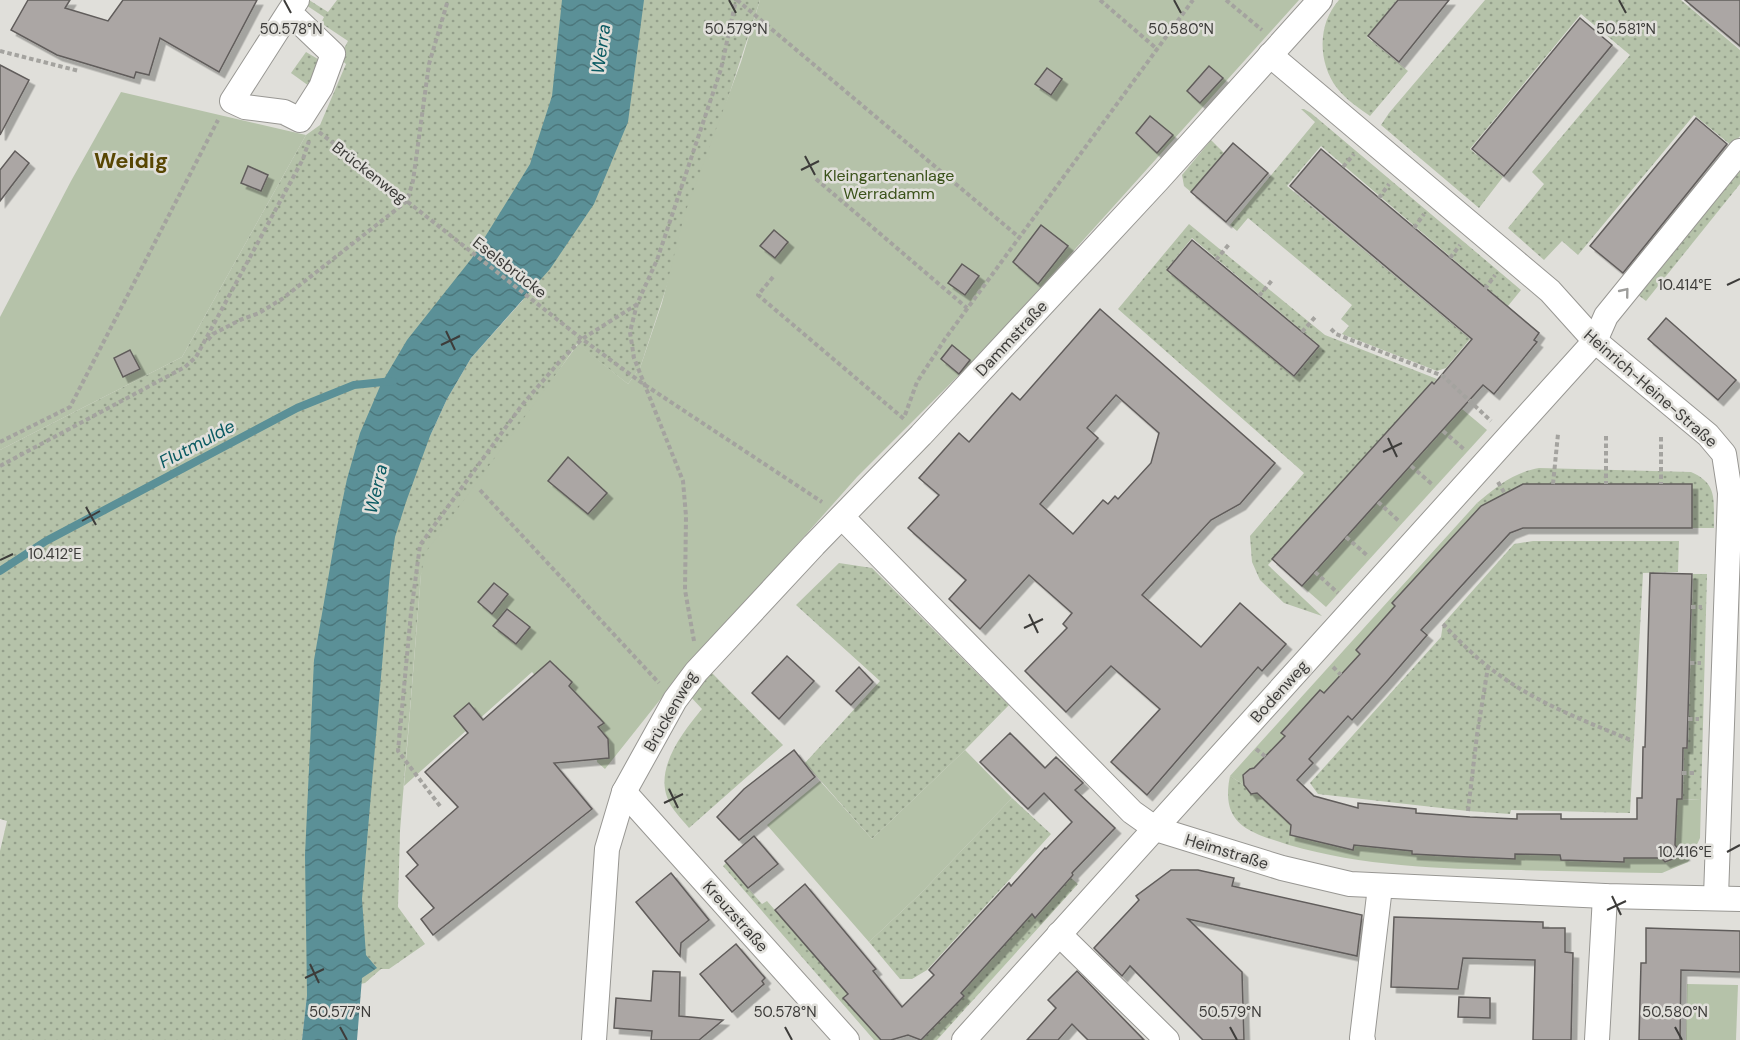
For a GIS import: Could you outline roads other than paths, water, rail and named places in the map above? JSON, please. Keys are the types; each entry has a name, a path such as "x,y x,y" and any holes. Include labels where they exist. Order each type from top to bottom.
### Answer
{"street":[{"name":"Dammstraße","path":"696,672 842,517 912,427 1158,180 1320,0"},
{"path":"293,6 333,54 307,126 284,112 245,107 226,108 293,6"},
{"name":"Heinrich-Heine-Straße","path":"1275,50 1550,291 1594,341 1708,435 1724,454 1730,493 1728,898"},
{"name":"Bodenweg","path":"964,1040 1509,438 1594,341 1606,316 1740,151"},
{"name":"Heimstraße","path":"842,517 1132,812 1156,829 1282,868 1350,884 1605,896 1728,898"},
{"name":"Brückenweg","path":"594,1040 607,849 624,792 675,700 696,672"},
{"name":"Kreuzstraße","path":"624,792 847,1040"},
{"path":"1363,1040 1380,887"},
{"path":"1597,1040 1605,896"},
{"path":"1059,934 1167,1040"}],"water":[{"name":"Werra","path":"562,0 644,0 628,122 594,204 550,269 471,358 447,399 430,436 406,502 395,537 390,572 362,899 366,955 377,968 362,978 357,1040 302,1040 307,995 305,855 314,660 347,479 360,433 381,384 407,340 472,258 530,164 552,96"}],"waterway":[{"name":"Flutmulde","path":"0,571 46,541 297,408 354,385 393,381"}],"district":[{"name":"Weidig","path":"131,160"}],"park label":[{"name":"Kleingartenanlage Werradamm","path":"889,184"}]}
